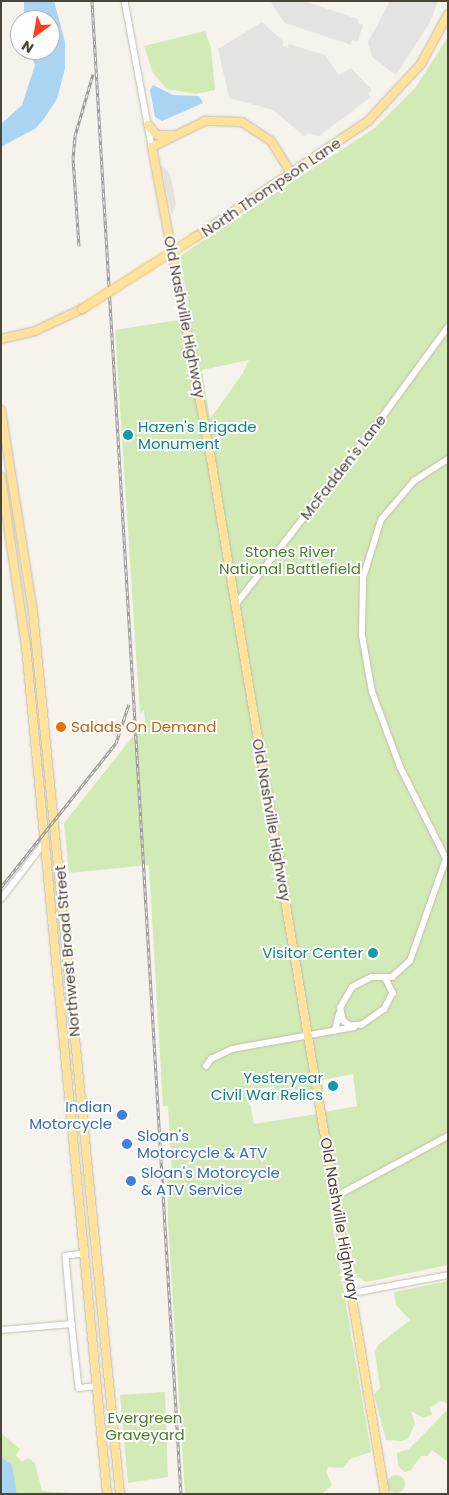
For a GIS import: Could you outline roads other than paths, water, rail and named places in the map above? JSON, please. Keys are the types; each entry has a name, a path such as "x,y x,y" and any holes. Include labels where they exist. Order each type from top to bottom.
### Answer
{"main road":[{"name":"North Thompson Lane","path":"1,339 35,331 82,309 292,173 384,106 420,64 448,14"},
{"path":"152,147 205,121 242,122 271,141 292,173"},
{"path":"148,125 157,134 177,134"},
{"name":"Old Nashville Highway","path":"152,147 236,604 337,1196 385,1494"},
{"name":"Northwest Broad Street","path":"1,410 23,537 33,612 120,1494"},
{"name":"Northwest Broad Street","path":"1,477 12,538 29,678 107,1494"},
{"path":"4,492 15,489"},
{"path":"12,538 23,537"},
{"path":"22,613 33,612"},
{"path":"29,678 39,676"},
{"path":"38,768 49,767"},
{"path":"45,842 56,840"},
{"path":"55,950 67,949"},
{"path":"66,1063 77,1062"},
{"path":"77,1185 90,1184"},
{"path":"83,1254 96,1252"},
{"path":"97,1386 109,1385"}],"street":[{"path":"125,1 152,147"},
{"name":"McFadden's Lane","path":"236,604 377,424 448,327"},
{"path":"335,1031 339,1014 352,987 372,976 386,979 402,970 412,956 446,859 397,759 372,692 362,636 363,578 381,520 414,481 448,459"},
{"path":"1,899 45,842"},
{"path":"206,1066 211,1059 232,1049 356,1027 369,1022 388,1005 393,993 386,979"},
{"path":"339,1014 356,1027"},
{"path":"337,1196 448,1136"},
{"path":"83,1254 66,1256 72,1324 79,1388 97,1386"},
{"path":"353,1293 448,1276"},
{"path":"1,1330 72,1324"}],"water":[{"path":"24,1 54,1 56,10 24,10"},
{"path":"60,23 65,42 65,68 57,99 36,128 1,147 1,124 22,105 35,65 33,60 60,60"},
{"path":"153,85 173,95 199,96 203,103 162,121 155,117 150,90"},
{"path":"1,1457 12,1465 17,1494 2,1494"}],"railway":[{"path":"92,1 181,1494"},
{"path":"79,246 73,159 75,136 93,74"},
{"path":"1,887 116,743 129,704"}],"place":[{"name":"Hazen's Brigade Monument","path":"128,435"},
{"name":"Salads On Demand","path":"61,727"},
{"name":"Visitor Center","path":"373,953"},
{"name":"Yesteryear Civil War Relics","path":"333,1086"},
{"name":"Indian Motorcycle","path":"122,1115"},
{"name":"Sloan's Motorcycle & ATV","path":"127,1144"},
{"name":"Sloan's Motorcycle & ATV Service","path":"131,1181"}],"park label":[{"name":"Stones River National Battlefield","path":"290,560"},
{"name":"Evergreen Graveyard","path":"145,1426"}]}
